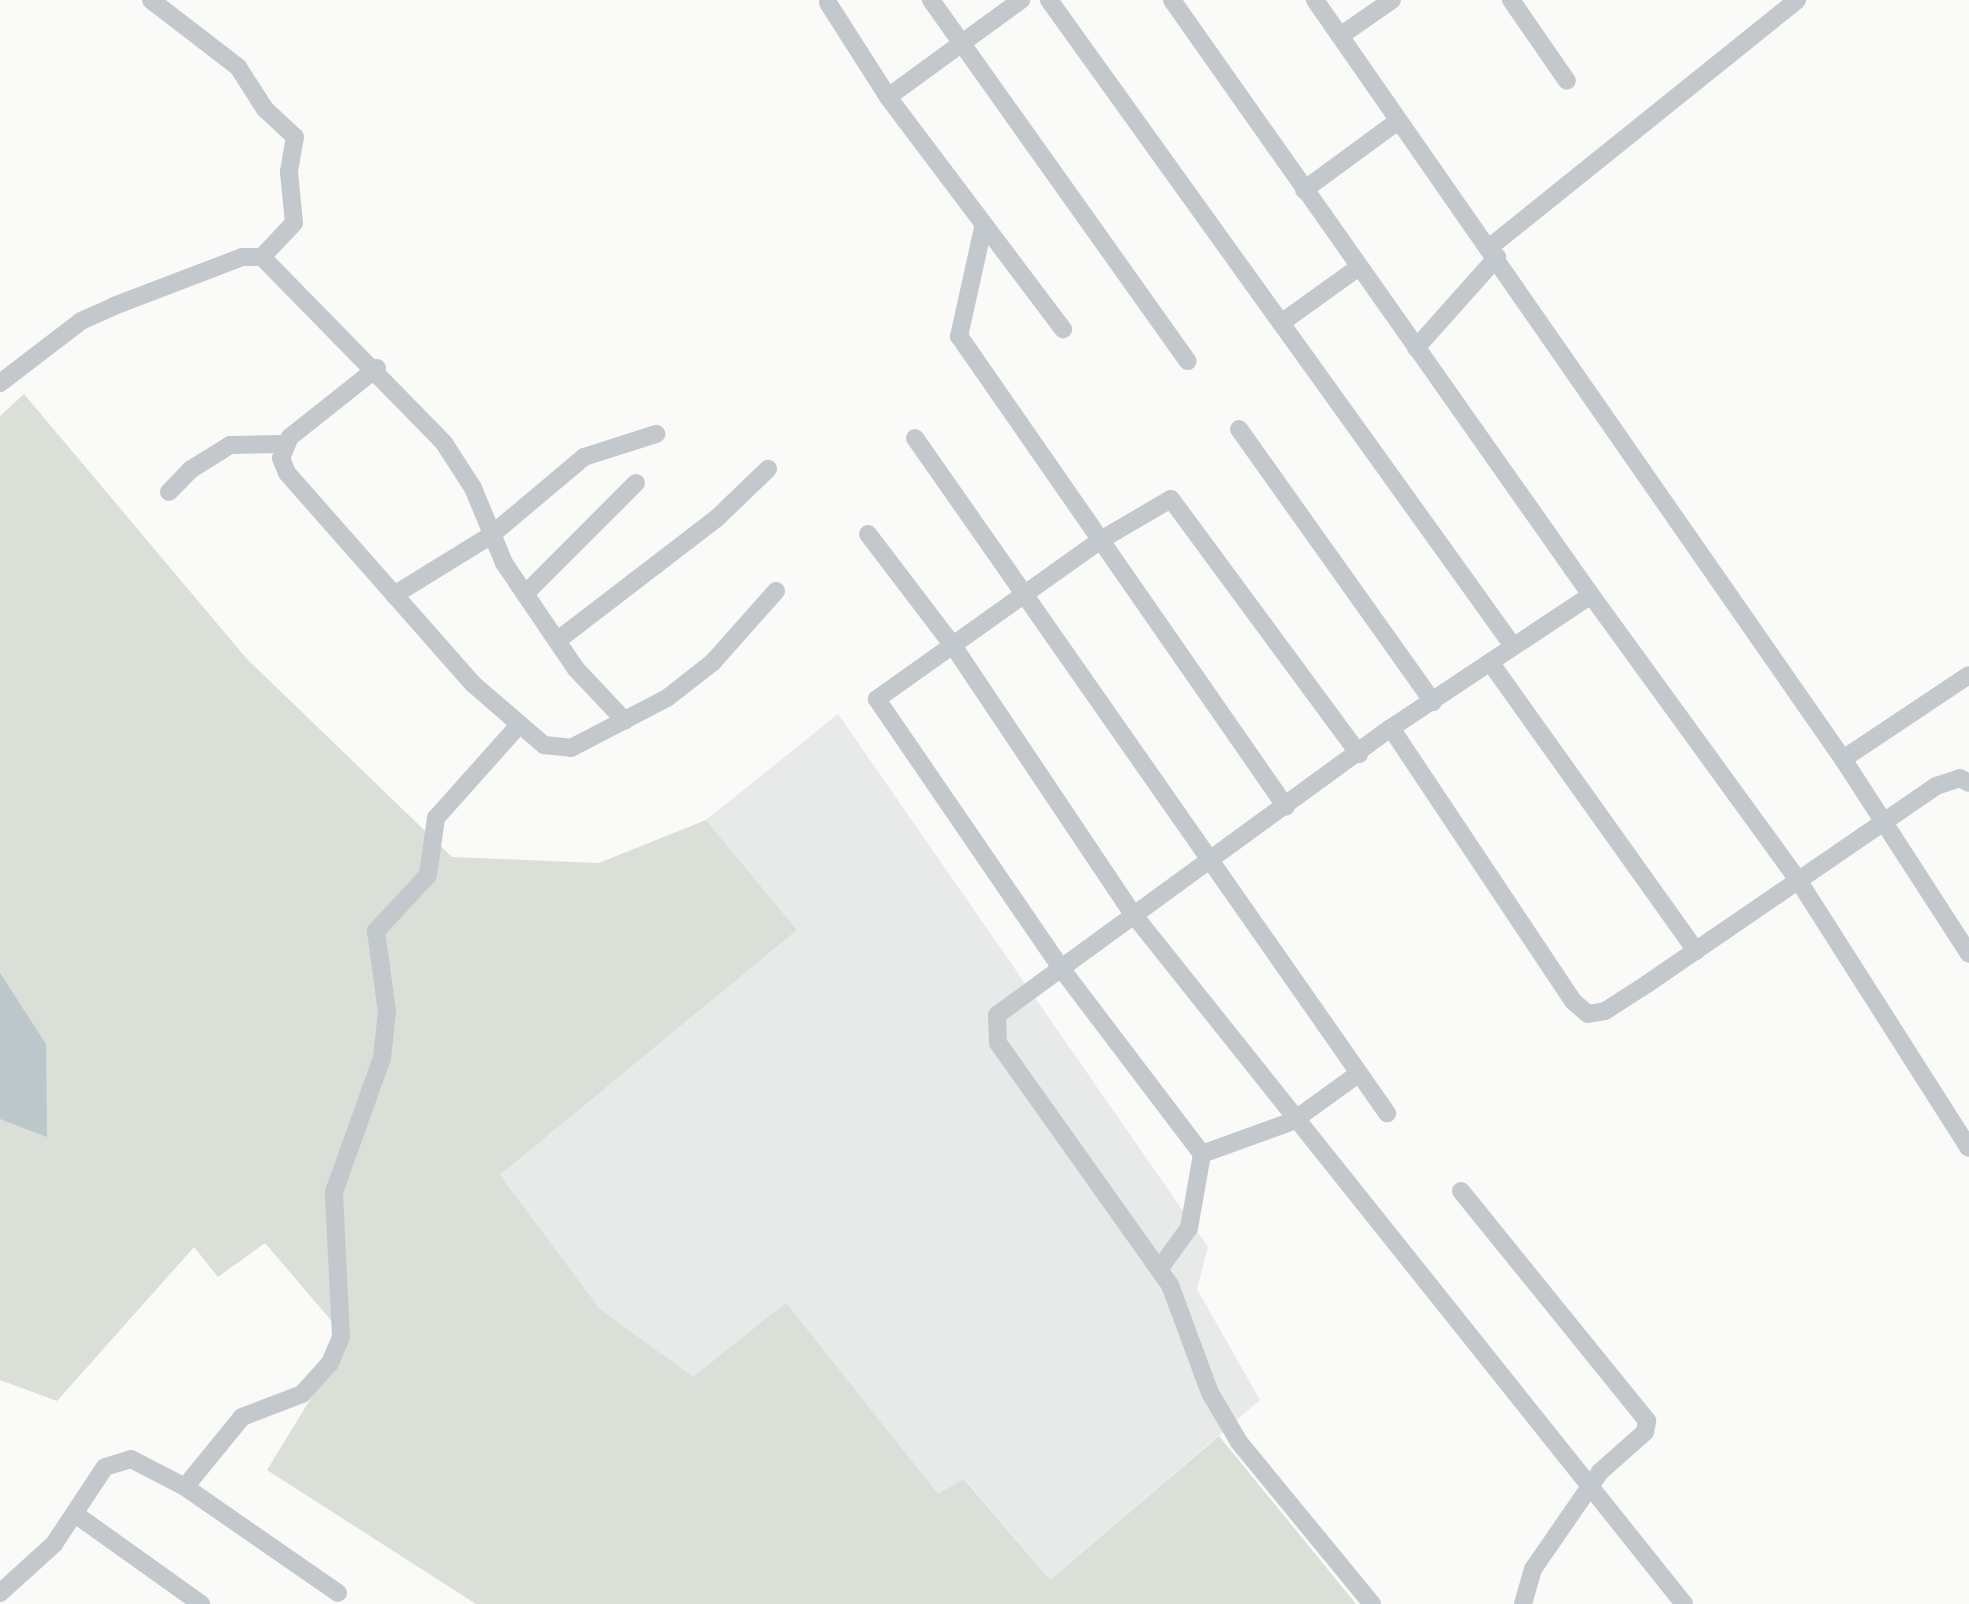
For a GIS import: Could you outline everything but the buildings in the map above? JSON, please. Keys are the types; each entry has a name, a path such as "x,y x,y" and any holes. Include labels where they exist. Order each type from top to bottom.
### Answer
{"street":[{"path":"151,0 238,67 265,110 295,137 289,172 294,222 262,257"},
{"path":"931,0 1188,361"},
{"path":"888,97 1022,0"},
{"path":"1049,0 1513,646"},
{"path":"1172,0 1800,883 1969,1148"},
{"path":"1315,0 1843,760 1883,828 1969,954"},
{"path":"1340,36 1392,0"},
{"path":"1510,0 1568,81"},
{"path":"1416,348 1493,252 1797,0"},
{"path":"828,4 888,97 983,228 1063,328"},
{"path":"1304,190 1398,120"},
{"path":"983,228 958,336 1286,806"},
{"path":"0,383 82,321 242,257 262,257 377,368 458,462 490,536 525,594 625,721"},
{"path":"1282,323 1359,267"},
{"path":"170,492 190,470 230,445 284,444 377,368"},
{"path":"1238,429 1432,702"},
{"path":"394,595 490,536 584,457 656,434"},
{"path":"915,438 1387,1113"},
{"path":"284,444 288,473 394,595 519,725 560,752 625,721 713,662 776,590"},
{"path":"558,640 716,518 768,468"},
{"path":"525,594 636,484"},
{"path":"1160,1268 1189,1228 1202,1154 1061,968 877,699 1158,502 1180,504 1359,754"},
{"path":"868,534 954,648 1133,914 1684,1604"},
{"path":"1372,1604 1239,1442 1210,1393 1160,1268 995,1034 997,1015 1391,728 1592,595"},
{"path":"1490,662 1696,952"},
{"path":"1843,760 1969,675"},
{"path":"185,1486 242,1417 302,1394 330,1363 340,1337 334,1192 382,1058 386,1012 376,931 428,875 436,818 519,725"},
{"path":"1391,728 1574,1002 1588,1014 1604,1011 1696,952 1883,828 1936,786 1960,778 1969,783"},
{"path":"1202,1154 1294,1120 1358,1074"},
{"path":"1461,1191 1644,1411 1645,1432 1606,1464 1592,1490 1532,1569 1523,1604"},
{"path":"0,1593 54,1544 105,1467 131,1459 185,1486 338,1592"},
{"path":"75,1514 201,1604"}],"shaded area":[{"path":"24,394 246,658 452,857 599,863 706,820 797,930 500,1175 600,1309 693,1377 786,1303 938,1494 964,1479 1050,1580 1219,1436 1356,1604 476,1604 267,1470 347,1339 265,1243 218,1277 194,1247 57,1401 0,1380 0,416"},
{"path":"838,714 1208,1247 1197,1289 1260,1400 1050,1580 965,1479 938,1495 786,1304 693,1378 600,1309 500,1175 797,930 706,820"},
{"path":"0,973 46,1044 47,1137 0,1119"}]}
